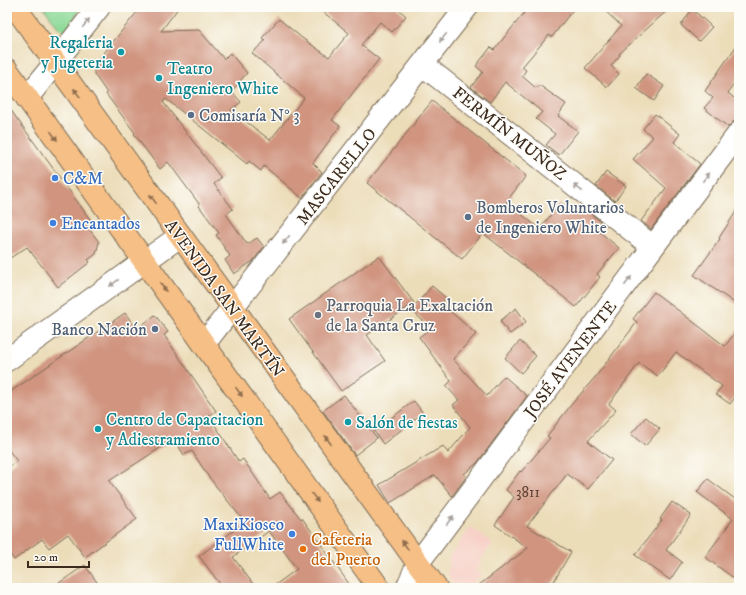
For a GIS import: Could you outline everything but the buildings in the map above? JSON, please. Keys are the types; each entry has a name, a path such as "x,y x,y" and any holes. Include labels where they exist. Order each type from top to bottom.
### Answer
{"main road":[{"name":"AVENIDA SAN MARTÍN","path":"16,7 232,309 436,588"},
{"path":"7,70 379,588"}],"street":[{"path":"27,98 98,7"},
{"name":"MASCARELLO","path":"204,344 467,7"},
{"name":"FERMÍN MUÑOZ","path":"423,64 653,247"},
{"name":"JOSÉ AVENENTE","path":"407,588 418,563 739,133"},
{"path":"7,360 180,236"}],"shaded area":[{"path":"471,527 493,543 480,561 482,565 476,566 482,576 465,588 457,588 448,577 449,557"}],"green space":[{"path":"43,7 81,7 65,31 58,27"}],"place":[{"name":"Regaleria y Jugeteria","path":"121,52"},
{"name":"Teatro Ingeniero White","path":"159,78"},
{"name":"Comisaría N° 3","path":"191,115"},
{"name":"C&M","path":"55,178"},
{"name":"Bomberos Voluntarios de Ingeniero White","path":"468,217"},
{"name":"Encantados","path":"53,223"},
{"name":"Parroquia La Exaltación de la Santa Cruz","path":"318,315"},
{"name":"Banco Nación","path":"155,329"},
{"name":"Salón de fiestas","path":"348,422"},
{"name":"Centro de Capacitacion y Adiestramiento","path":"98,429"},
{"name":"MaxiKiosco FullWhite","path":"292,534"},
{"name":"Cafeteria del Puerto","path":"303,549"}]}
